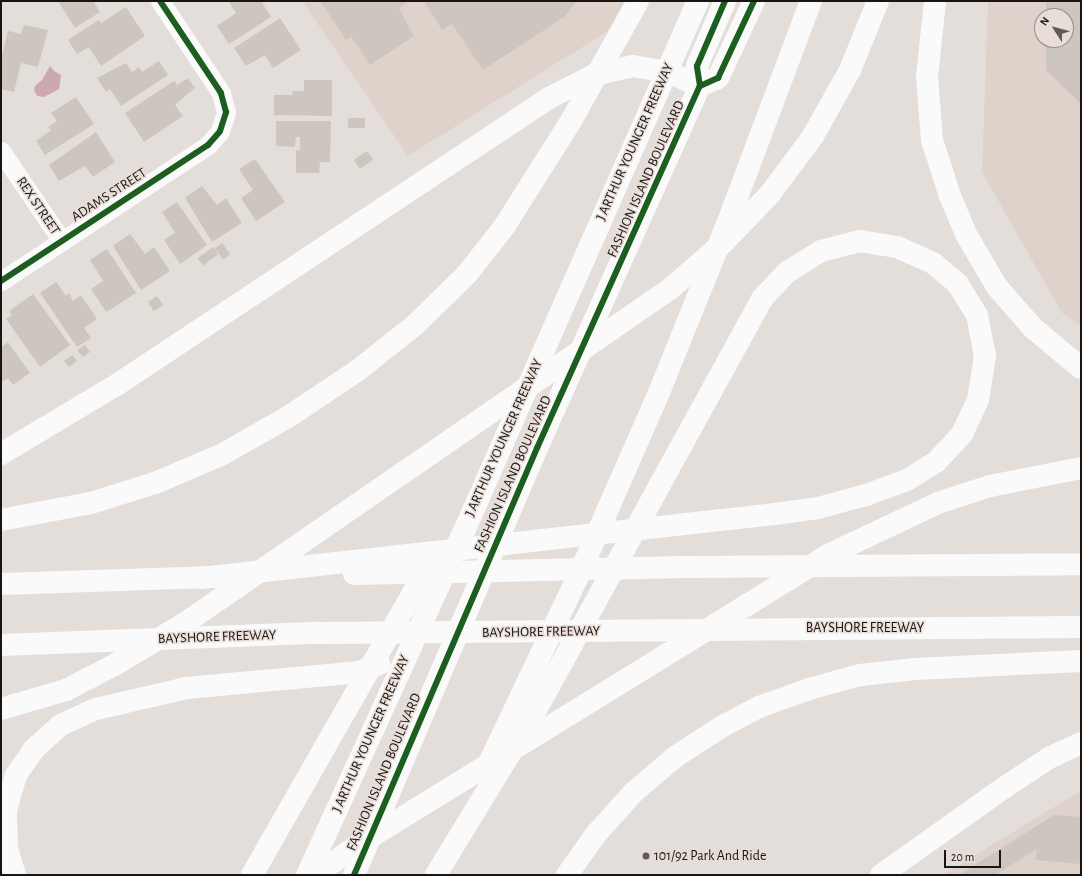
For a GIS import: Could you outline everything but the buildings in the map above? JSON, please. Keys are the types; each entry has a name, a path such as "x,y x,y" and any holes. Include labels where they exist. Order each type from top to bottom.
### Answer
{"main road":[{"path":"1,520 91,504 155,483 221,455 288,418 357,371 416,324 467,274 504,227 571,121 638,1"},
{"name":"J ARTHUR YOUNGER FREEWAY","path":"307,875 465,529 588,245 698,1"},
{"path":"700,86 697,66 725,1"},
{"path":"1,454 118,384 549,98 587,78 633,66 668,72 700,86 718,78 754,1"},
{"path":"432,875 501,739 582,568 660,390 728,219 811,1"},
{"path":"1,709 66,690 116,664 182,625 670,289 723,243 770,194 813,136 850,70 878,1"},
{"path":"935,1 927,78 932,140 950,196 967,236 997,287 1033,328 1081,368"},
{"name":"FASHION ISLAND BOULEVARD","path":"354,875 537,448 700,86"},
{"path":"201,578 818,508 866,495 907,480 936,462 962,434 978,400 984,356 977,315 958,284 933,263 897,247 860,241 821,251 787,272 762,299 528,724 436,875"},
{"path":"252,875 428,567 472,485 588,245"},
{"path":"315,875 361,843 828,555 938,503 990,486 1081,468"},
{"path":"1,584 488,570 1081,564"},
{"name":"BAYSHORE FREEWAY","path":"1,645 319,634 456,634 676,628 1081,627"},
{"path":"15,875 7,848 6,810 16,775 34,749 61,725 96,709 187,688 360,672 456,634"},
{"path":"567,875 596,834 634,792 675,757 721,727 759,707 809,689 860,675 916,669 1081,661"},
{"path":"881,875 1005,787 1050,758 1081,743"}],"street":[{"name":"ADAMS STREET","path":"1,281 208,145 224,122 226,112 221,93 160,1"},
{"name":"REX STREET","path":"1,151 62,241"}],"shaded area":[{"path":"302,1 624,1 608,31 408,156"},
{"path":"988,1 1081,1 1081,326 1062,313 982,172"},
{"path":"50,66 54,71 61,75 59,89 44,97 37,96 34,90 35,86 42,80"},
{"path":"1081,791 1081,875 943,875 1077,793"}],"cycle path":[{"path":"1,281 208,145 220,131 226,112 221,93 160,1"},
{"path":"354,875 537,448 700,86 697,66 725,1"},
{"path":"700,86 718,78 754,1"}],"place":[{"name":"101/92 Park And Ride","path":"646,856"}]}
